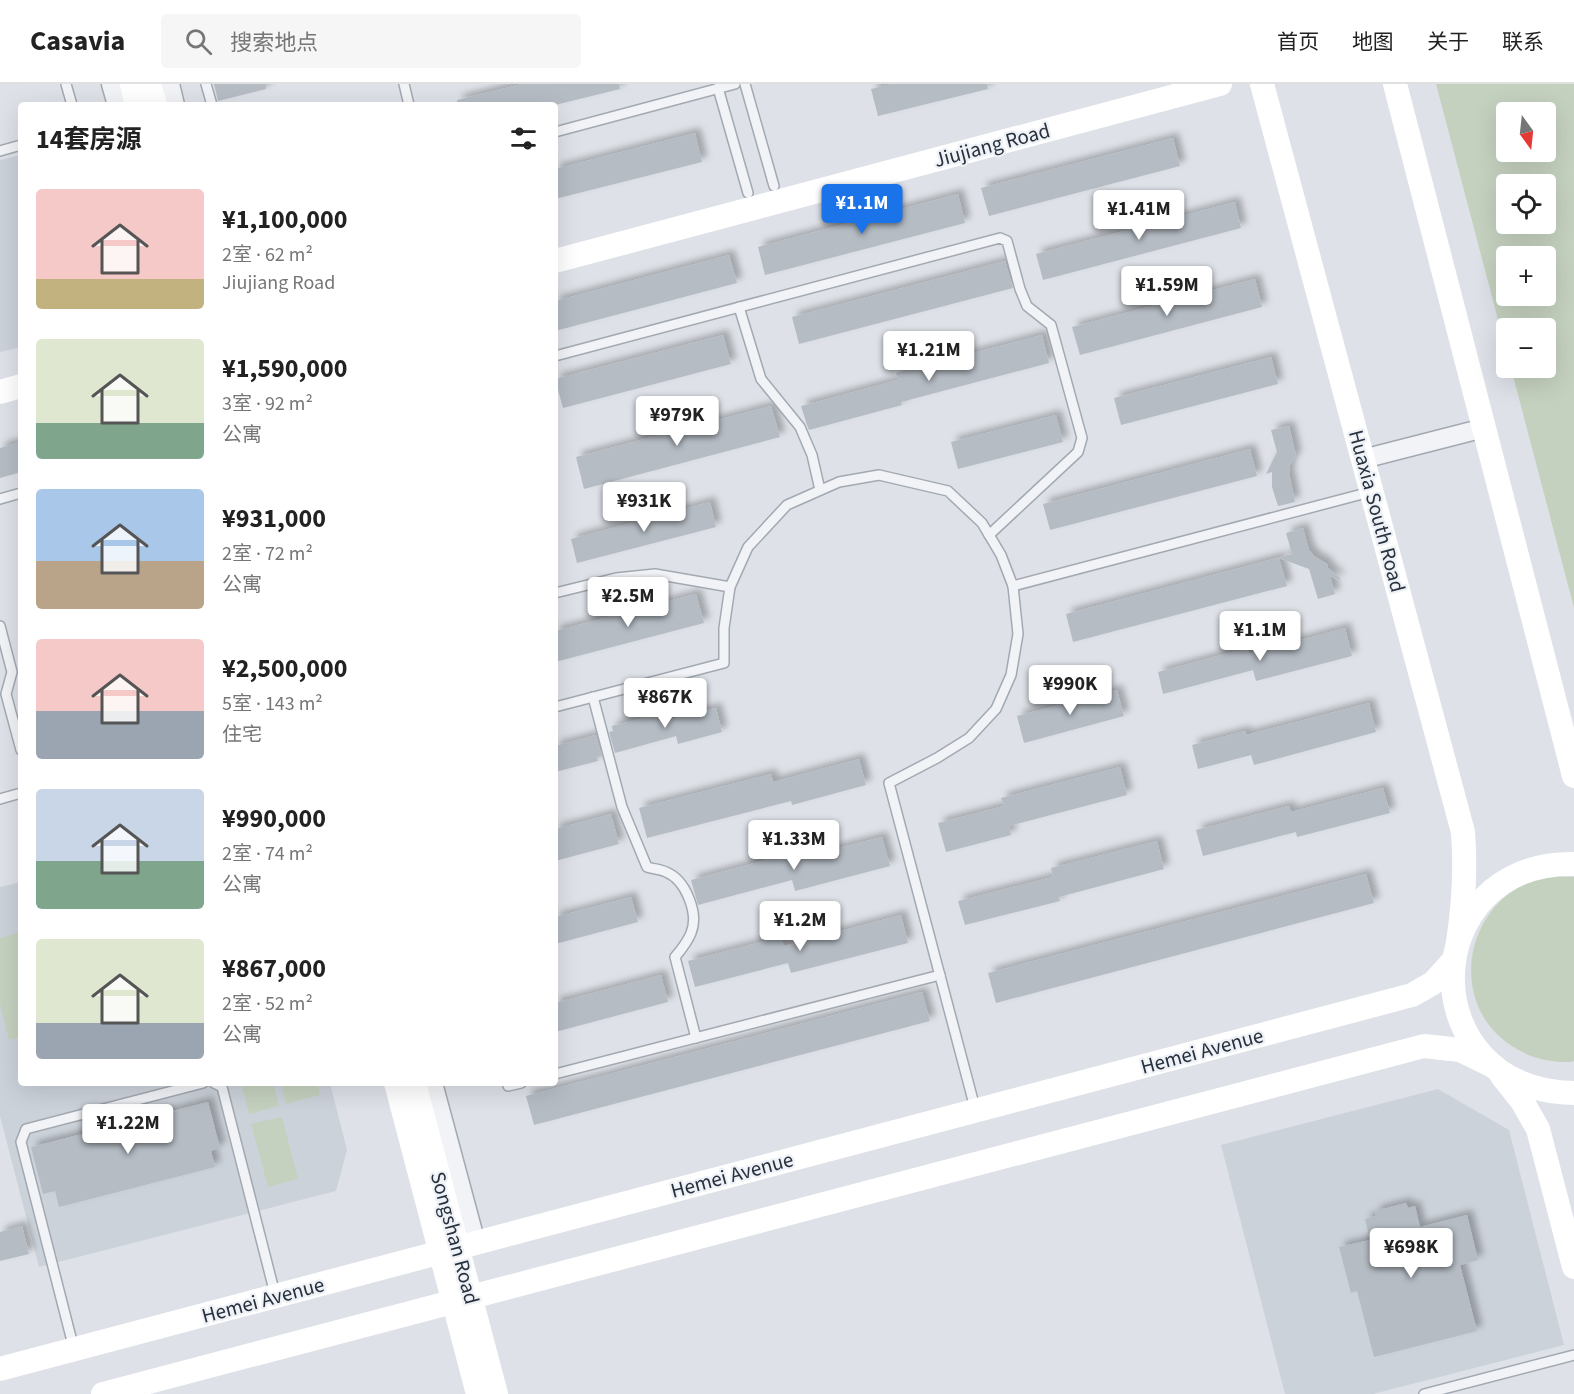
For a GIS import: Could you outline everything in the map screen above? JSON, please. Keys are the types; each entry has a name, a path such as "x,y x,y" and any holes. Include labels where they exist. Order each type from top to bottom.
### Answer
{"main road":[{"path":"132,84 136,102"},
{"path":"149,84 154,102"},
{"name":"Jiujiang Road","path":"558,243 1158,84"},
{"name":"Jiujiang Road","path":"558,260 1220,84"},
{"name":"Huaxia South Road","path":"1262,84 1463,832 1465,887 1456,951"},
{"path":"1395,84 1574,776"},
{"path":"0,392 18,387"},
{"path":"0,408 18,403"},
{"name":"Hemei Avenue","path":"1494,1067 1468,1036 1459,1019 1454,1000 1452,980 1456,951 1466,924 1476,907 1506,881 1541,866 1574,864"},
{"name":"Hemei Avenue","path":"0,1370 1412,995 1433,983 1456,951"},
{"name":"Hemei Avenue","path":"104,1394 1424,1046 1460,1050 1523,1084 1540,1090 1574,1093"},
{"path":"1494,1067 1522,1101 1538,1129 1574,1267"},
{"name":"Songshan Road","path":"397,1086 458,1248"},
{"name":"Songshan Road","path":"415,1086 458,1248 462,1300 478,1394"},
{"name":"Songshan Road","path":"462,1300 496,1394"}],"street":[{"path":"111,84 116,102"},
{"path":"170,84 174,102"},
{"path":"1363,459 1484,428"},
{"path":"433,1086 458,1248"}],"lane":[{"path":"66,84 71,102"},
{"path":"206,84 211,102"},
{"path":"404,84 408,102"},
{"path":"558,131 704,87 718,88 735,84"},
{"path":"745,84 774,186"},
{"path":"718,88 748,193"},
{"path":"0,151 18,146"},
{"path":"558,355 1000,238 1007,240 1027,306 1050,325 1082,438 1078,452 989,535"},
{"path":"739,307 761,379 800,427 812,455 820,490"},
{"path":"558,706 724,663 724,628 730,587 748,547 787,506 820,490 839,482 879,475 948,491 982,523 1001,555 1013,586 1018,634 1011,675 996,709 969,738 889,783 976,1111"},
{"path":"1013,586 1372,492"},
{"path":"0,499 18,494"},
{"path":"558,593 616,578 655,574 730,587"},
{"path":"0,626 12,672 6,694 18,739"},
{"path":"593,697 622,807 647,867 667,872 679,881 688,896 692,914 692,931 675,957 696,1038"},
{"path":"0,799 18,795"},
{"path":"558,1073 940,975"},
{"path":"74,1350 21,1142 26,1129 191,1086"},
{"path":"220,1086 276,1296"},
{"path":"1424,1394 1574,1355"}],"shaded area":[{"path":"18,156 18,348 0,352 0,160"},
{"path":"18,883 18,1086 331,1086 347,1150 336,1191 39,1267 0,1116 0,887"},
{"path":"1438,1089 1509,1130 1564,1345 1373,1394 1285,1394 1221,1145"}],"green space":[{"path":"1436,84 1574,84 1574,608 1514,378 1556,378 1556,318 1498,318"},
{"path":"1558,876 1574,877 1574,1061 1570,1062 1529,1055 1495,1033 1481,1012 1473,988 1471,964 1476,939 1487,917 1504,898 1527,883"},
{"path":"18,933 18,1038 9,1040 0,1004 0,938"},
{"path":"242,1086 274,1086 279,1106 249,1114"},
{"path":"282,1086 318,1086 320,1095 286,1104"},
{"path":"282,1117 298,1179 268,1187 251,1124"}],"building":[{"path":"214,84 266,84 266,89 218,101"},
{"path":"522,84 619,84 620,89 558,104 558,102 457,102 457,100"},
{"path":"892,84 987,84 988,89 878,116 871,89"},
{"path":"695,133 702,162 558,198 558,168"},
{"path":"1173,138 1180,166 989,216 981,188"},
{"path":"958,194 965,223 765,275 758,247"},
{"path":"1235,202 1241,228 1043,280 1036,254"},
{"path":"729,255 737,283 558,330 558,300"},
{"path":"1005,261 1013,288 799,344 792,317"},
{"path":"1255,279 1262,307 1080,355 1072,327"},
{"path":"723,335 731,364 563,408 558,390 558,378"},
{"path":"1042,335 1049,363 901,402 902,405 809,430 807,425 801,406 898,380 896,373"},
{"path":"1271,357 1278,384 1121,425 1114,398"},
{"path":"771,406 780,437 584,489 576,457"},
{"path":"1056,415 1063,442 958,469 951,442"},
{"path":"1289,426 1296,455 1290,465 1289,473 1295,502 1278,506 1272,487 1272,472 1266,474 1277,452 1271,430"},
{"path":"18,443 18,473 0,478 0,448"},
{"path":"1250,449 1257,476 1050,530 1043,504"},
{"path":"710,502 716,527 577,563 571,539"},
{"path":"1303,528 1309,550 1340,578 1339,580 1330,576 1335,594 1318,599 1309,569 1279,558 1287,586 1073,642 1066,614 1292,554 1286,533"},
{"path":"696,594 704,623 558,661 558,630"},
{"path":"1345,628 1352,656 1256,681 1253,670 1163,694 1158,672 1247,648 1249,654"},
{"path":"1117,690 1124,716 1024,743 1017,716"},
{"path":"1369,703 1376,732 1254,765 1251,755 1198,769 1192,745 1245,731 1246,735"},
{"path":"716,708 722,732 678,744 676,736 615,753 609,732 613,731 612,726 670,711 672,719"},
{"path":"596,735 602,756 597,757 598,761 558,771 558,745"},
{"path":"859,759 866,785 792,805 791,801 647,838 639,808 771,774 773,782"},
{"path":"1120,767 1127,795 1009,826 1011,835 946,852 938,823 1004,806 1001,798"},
{"path":"1383,788 1390,813 1297,837 1296,832 1203,856 1196,830 1289,806 1291,812"},
{"path":"611,814 619,844 558,860 558,828"},
{"path":"882,837 890,866 795,891 792,880 698,905 691,880 785,855 787,861"},
{"path":"1157,841 1164,869 1059,897 1060,901 965,925 958,901 1053,877 1051,868"},
{"path":"1366,874 1374,903 996,1003 988,973"},
{"path":"631,897 638,922 558,943 558,916"},
{"path":"901,915 908,943 791,973 788,963 695,987 688,961 781,937 784,946"},
{"path":"661,975 668,1002 558,1031 558,1002"},
{"path":"922,992 930,1021 534,1125 526,1096"},
{"path":"208,1102 220,1148 211,1151 215,1167 59,1207 55,1191 43,1194 31,1147"},
{"path":"1406,1203 1408,1208 1415,1206 1420,1227 1467,1215 1478,1260 1460,1265 1477,1331 1374,1357 1357,1291 1351,1293 1339,1247 1370,1240 1365,1219 1376,1216 1375,1211"},
{"path":"22,1226 29,1254 0,1261 0,1232"}]}
